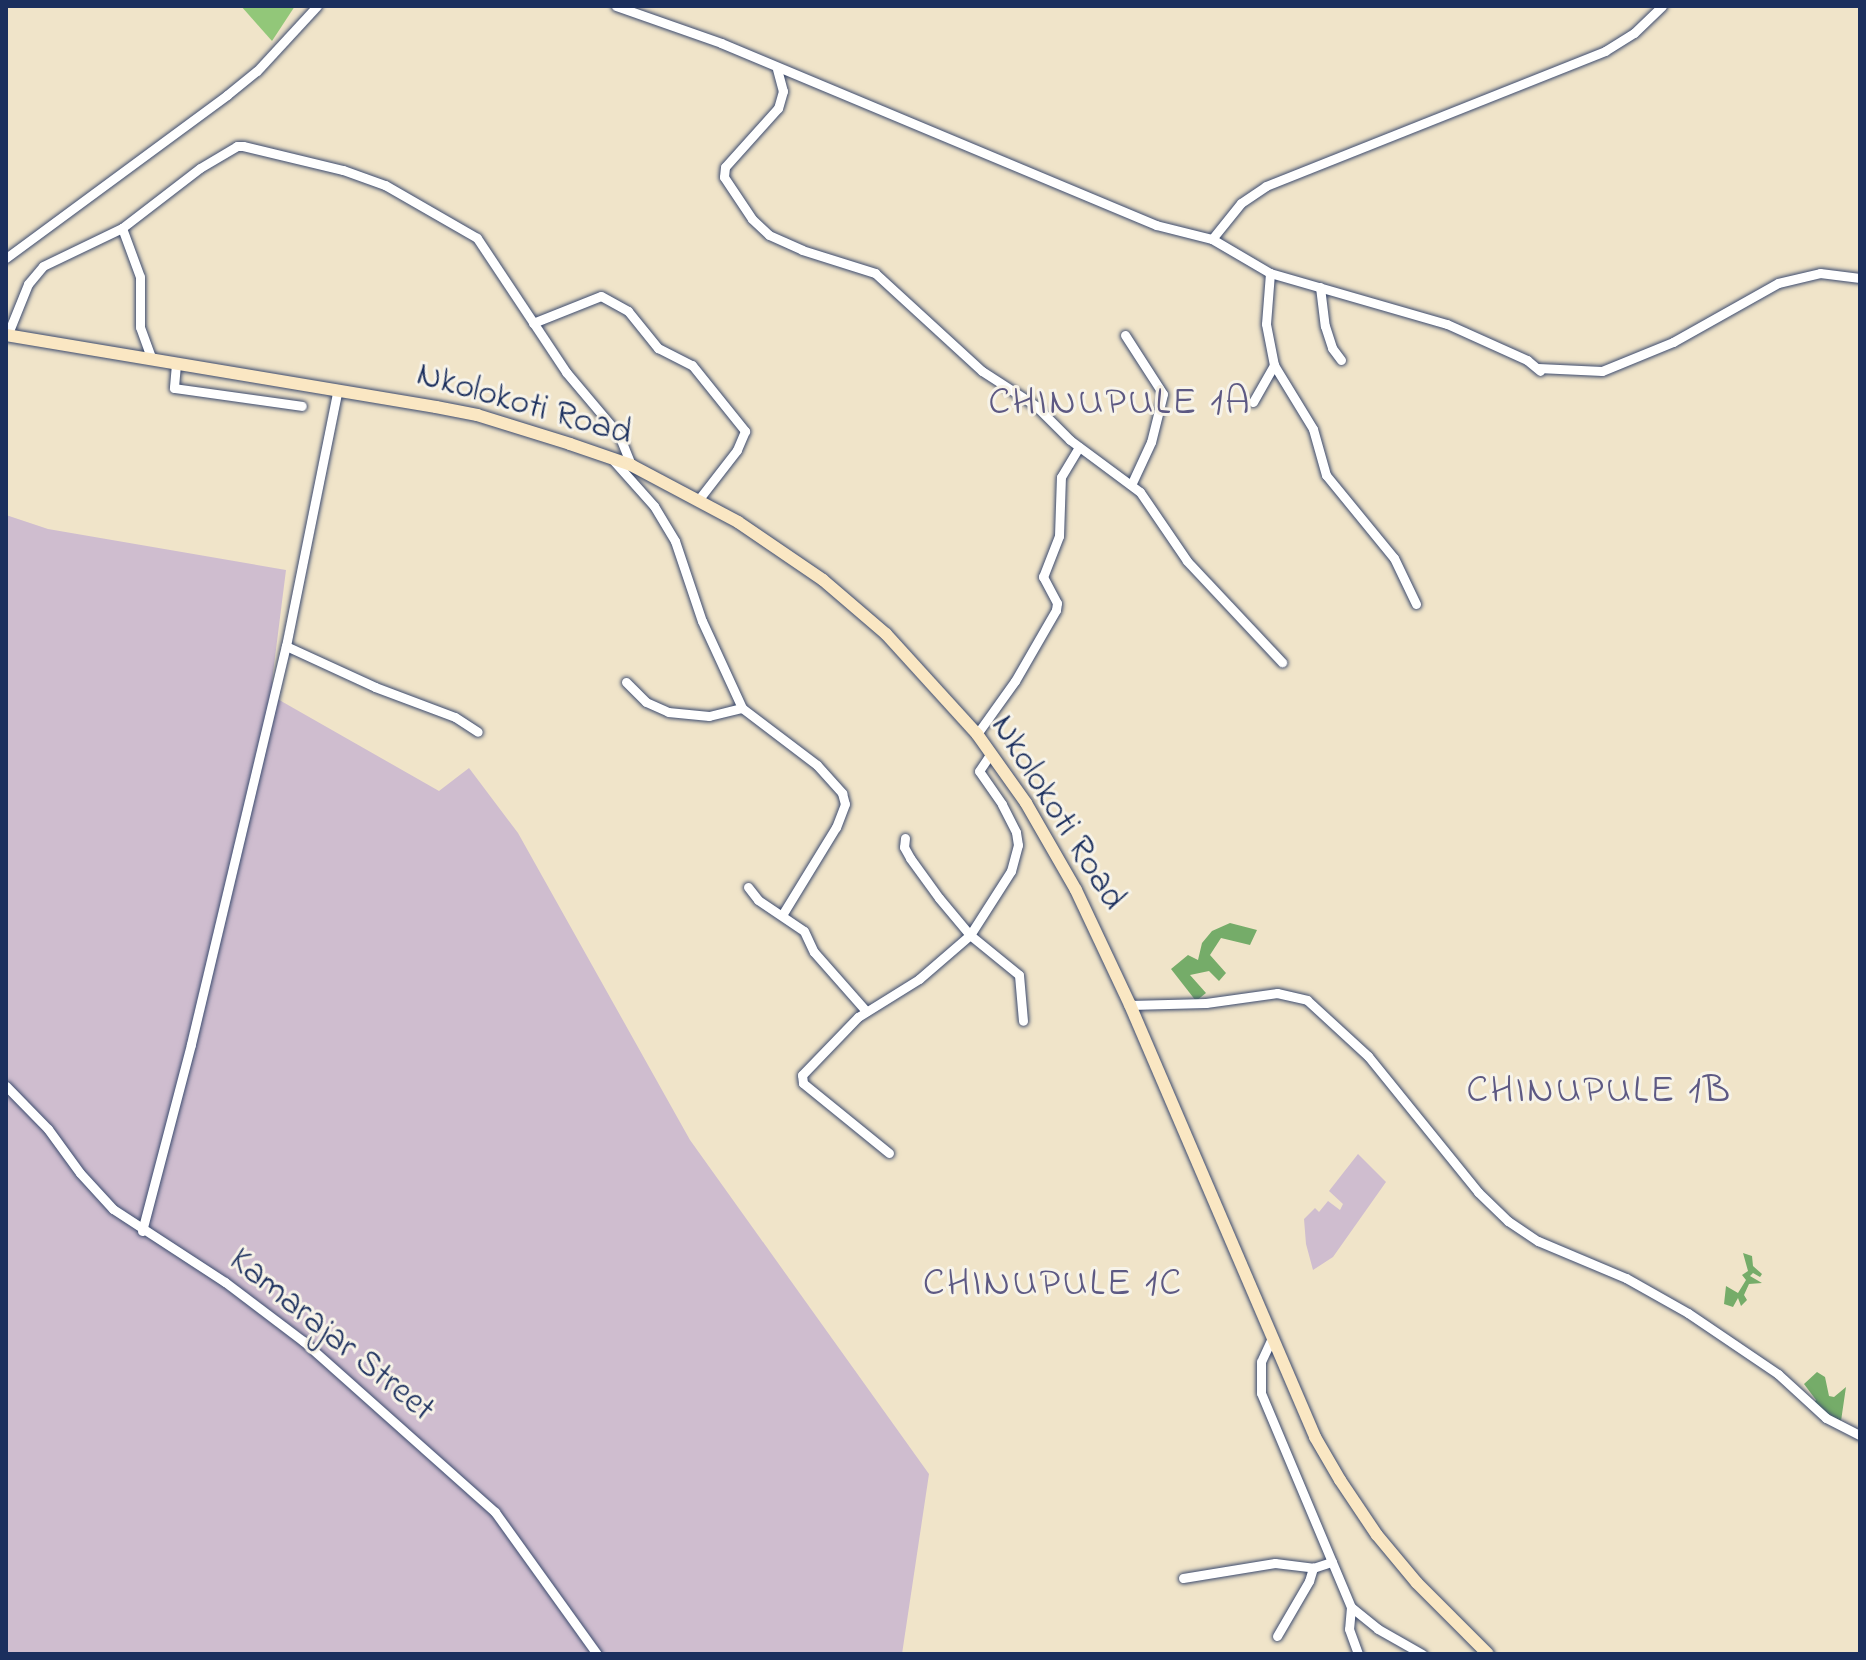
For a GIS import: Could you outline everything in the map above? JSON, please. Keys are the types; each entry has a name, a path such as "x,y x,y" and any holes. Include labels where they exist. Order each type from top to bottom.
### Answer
{"main road":[{"name":"Nkolokoti Road","path":"6,336 338,389 477,415 611,458 699,499 823,580 886,634 977,734 1062,864 1130,1005 1315,1437 1377,1535 1417,1583 1488,1654"}],"street":[{"path":"6,258 237,87 317,6"},
{"path":"616,6 721,43 1156,225 1212,239 1270,273 1447,324 1539,369 1602,371 1673,342 1778,283 1820,273 1860,278"},
{"path":"1212,239 1241,203 1266,186 1605,51 1634,33 1662,6"},
{"path":"777,69 783,91 778,108 725,167 724,177 752,219 769,235 802,250 875,273 982,371 1036,406 1079,447 1131,485 1152,507 1206,583 1282,662"},
{"path":"6,336 35,273 122,228 200,168 237,146 243,146 367,178 463,227 477,238 566,372 619,435 631,465"},
{"path":"122,228 140,277 140,327 152,360"},
{"path":"1270,273 1265,312 1274,365 1313,429 1326,475 1394,558 1416,604"},
{"path":"1320,287 1325,326 1332,348 1341,360"},
{"path":"533,323 601,296 622,305 658,348 692,365 745,431 737,450 699,499"},
{"path":"1125,335 1163,394 1151,442 1131,485"},
{"path":"176,364 174,388 302,406"},
{"path":"1253,402 1274,365"},
{"path":"142,1231 191,1044 286,646 338,389"},
{"path":"977,734 1015,681 1056,610 1057,603 1043,577 1059,536 1061,477 1079,447"},
{"path":"611,458 654,506 675,541 702,621 742,708 817,765 838,788 845,804 824,850 782,915"},
{"path":"286,646 375,687 455,717 478,732"},
{"path":"626,682 646,702 668,712 709,716 742,708"},
{"path":"889,1153 801,1080 802,1075 866,1011 919,979 970,935 1011,871 1018,845 1010,817 980,774 980,768 991,753"},
{"path":"905,838 904,847 910,858 970,935 1019,975 1023,1021"},
{"path":"748,887 758,900 804,931 814,952 866,1011"},
{"path":"1130,1005 1206,1003 1277,993 1307,1000 1368,1056 1478,1192 1508,1221 1538,1241 1626,1278 1688,1313 1778,1374 1826,1418 1859,1433"},
{"name":"Kamarajar Street","path":"6,1086 48,1129 80,1173 113,1209 142,1231 225,1282 303,1341 495,1512 597,1654"},
{"path":"1272,1338 1261,1362 1261,1393 1351,1607 1378,1629 1422,1654"},
{"path":"1183,1578 1275,1563 1313,1568 1332,1562"},
{"path":"1277,1636 1313,1568"},
{"path":"1351,1607 1349,1629 1358,1654"}],"shaded area":[{"path":"6,515 48,529 286,570 272,681 274,697 439,791 469,768 518,833 690,1140 929,1474 902,1654 6,1654"},
{"path":"1358,1154 1386,1182 1333,1257 1313,1270 1304,1219 1315,1208 1319,1212 1328,1201 1340,1210 1343,1204 1329,1191"}],"green space":[{"path":"241,6 295,6 272,41"},
{"path":"1230,923 1257,930 1250,945 1221,938 1210,955 1226,973 1219,981 1209,971 1190,975 1206,993 1196,1001 1171,969 1188,955 1198,960 1202,943 1212,931"},
{"path":"1743,1253 1752,1256 1753,1266 1762,1274 1760,1277 1753,1273 1750,1276 1762,1283 1749,1284 1744,1295 1747,1300 1741,1306 1738,1298 1733,1307 1724,1304 1726,1286 1738,1293 1746,1280 1742,1275 1748,1271"},
{"path":"1817,1372 1825,1377 1829,1396 1834,1397 1846,1387 1841,1421 1812,1406 1816,1400 1804,1384"}],"district":[{"name":"CHINUPULE 1A","path":"1120,404"},
{"name":"CHINUPULE 1B","path":"1599,1092"},
{"name":"CHINUPULE 1C","path":"1053,1285"}]}
